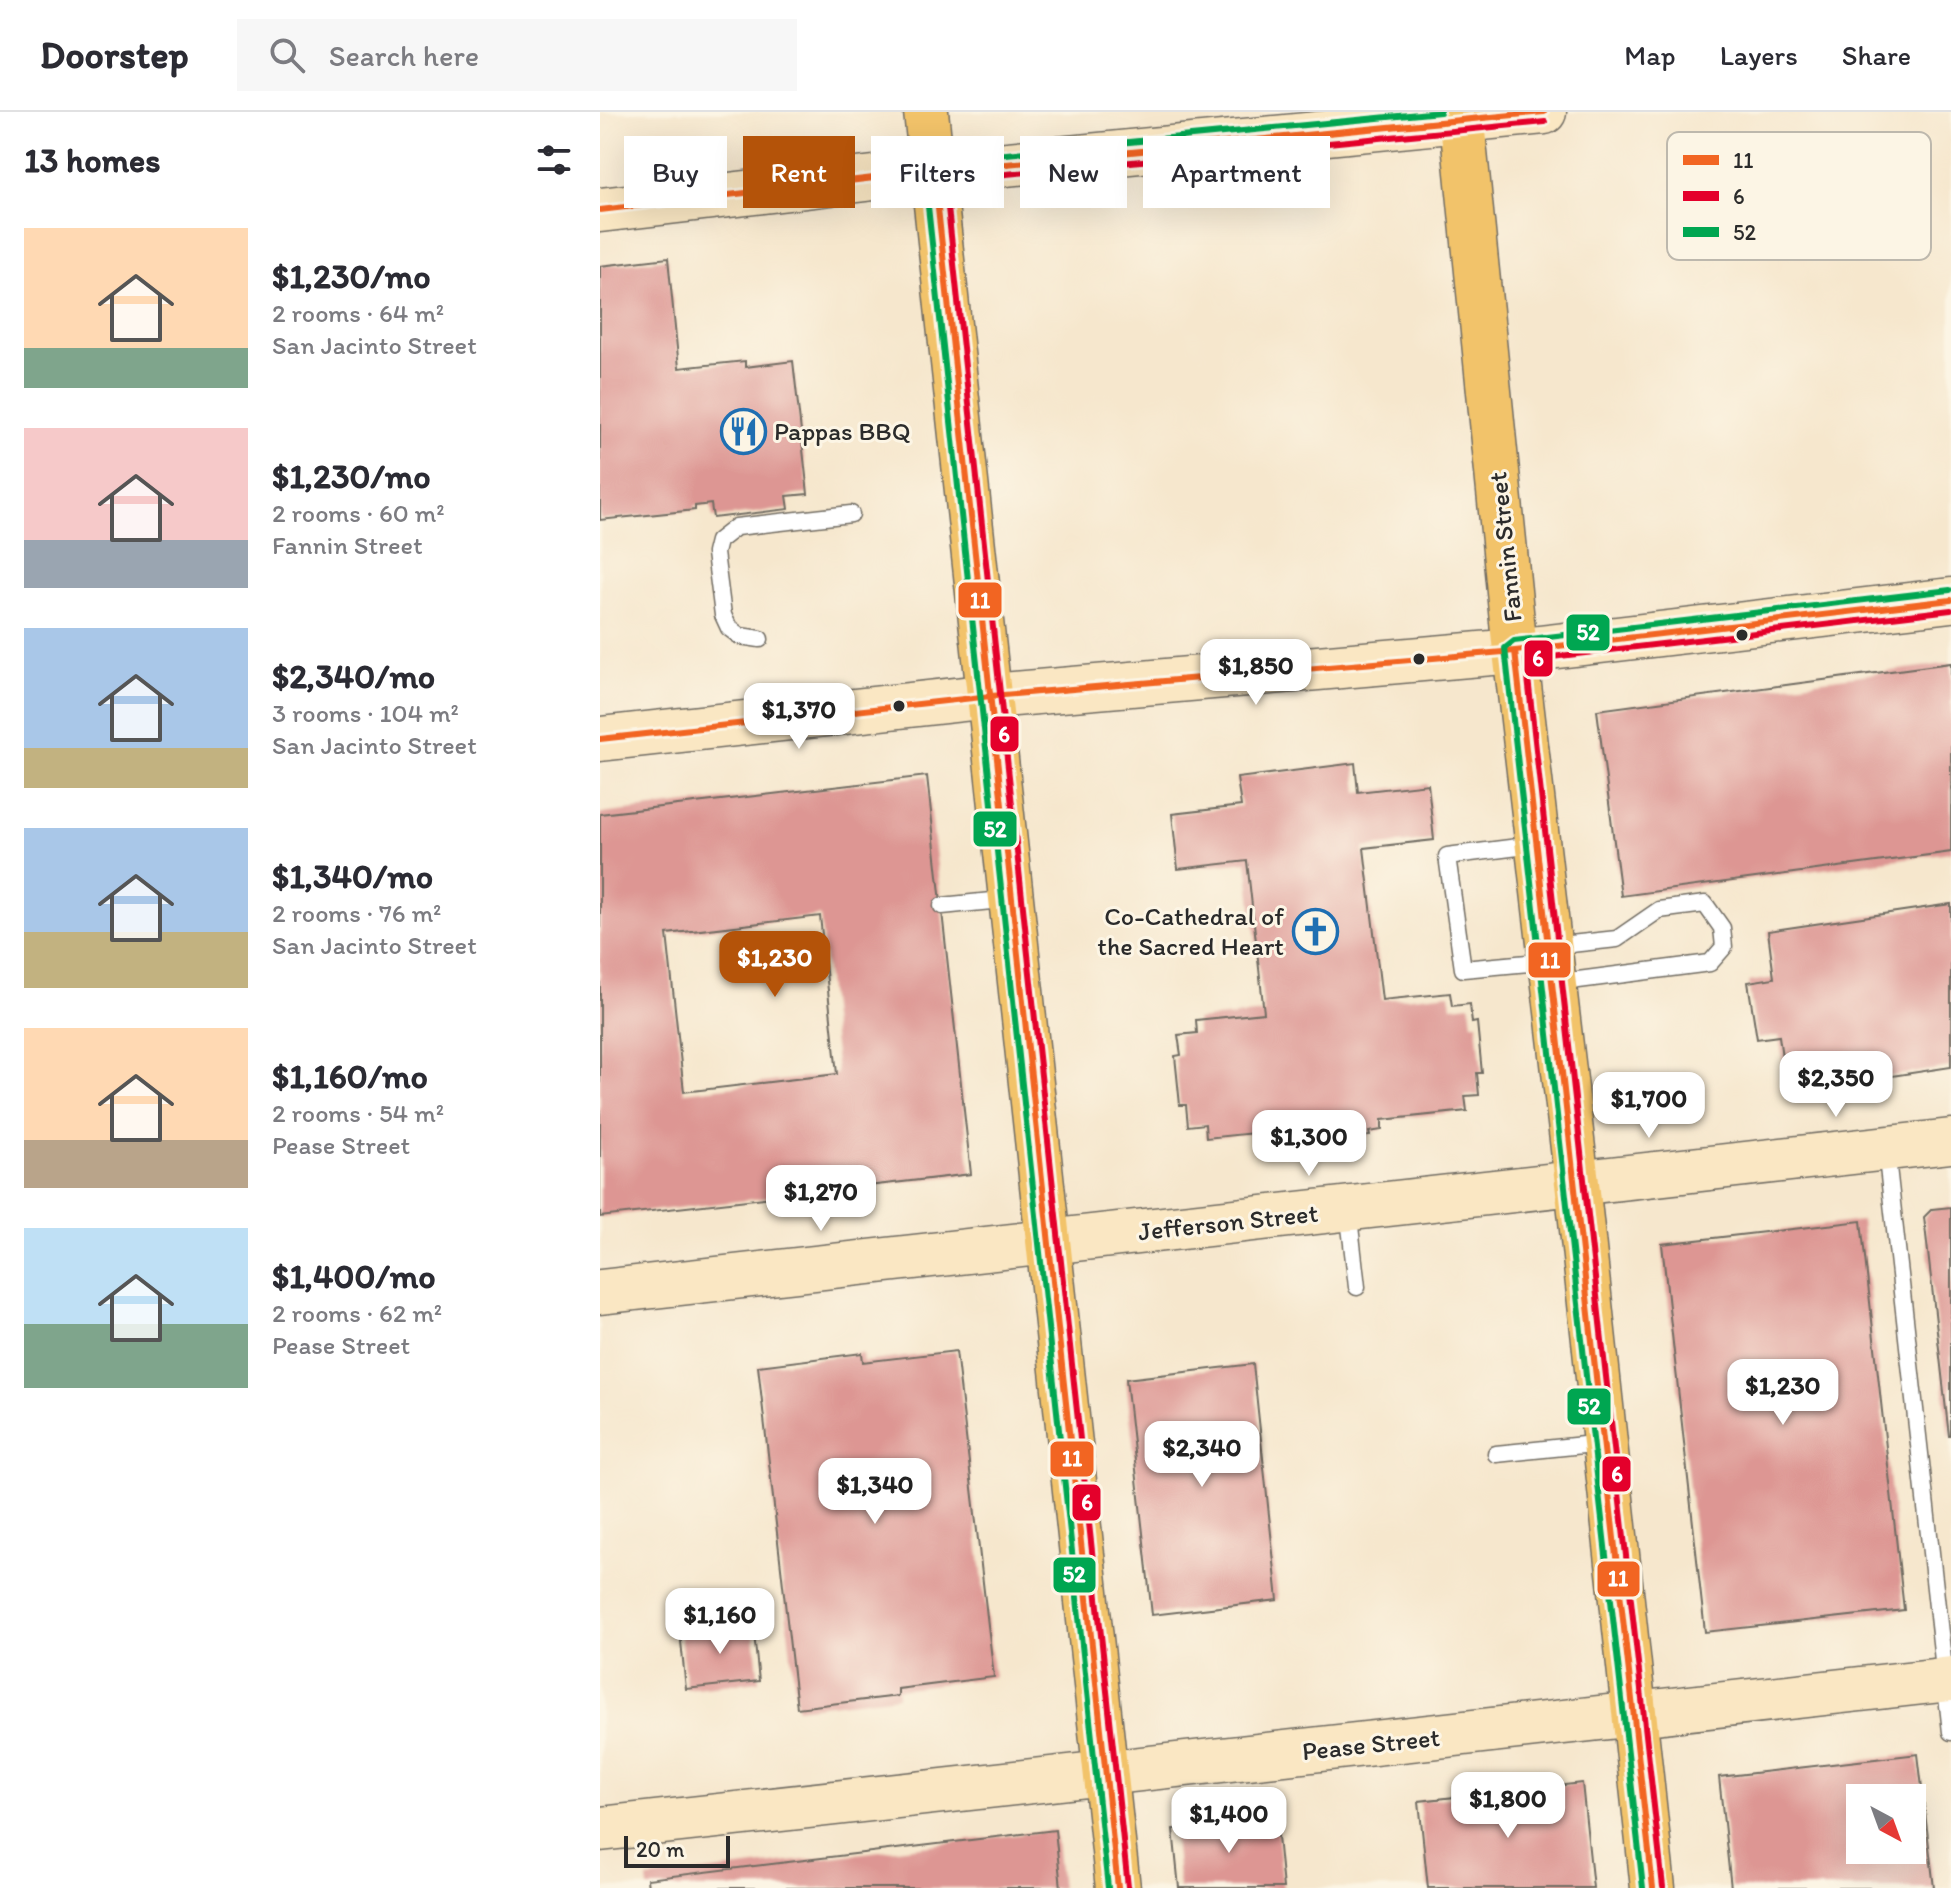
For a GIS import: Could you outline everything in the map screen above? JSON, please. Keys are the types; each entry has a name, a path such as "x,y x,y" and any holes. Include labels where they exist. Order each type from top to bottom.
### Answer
{"main road":[{"path":"926,112 929,136"},
{"name":"Fannin Street","path":"1462,116 1515,651 1577,1183 1653,1888"},
{"path":"938,208 1118,1888"}],"street":[{"path":"1004,164 1462,116 1544,112"},
{"path":"600,210 871,178"},
{"path":"600,739 991,696 1515,651 1951,600"},
{"name":"Jefferson Street","path":"600,1292 1951,1141"},
{"name":"Pease Street","path":"600,1829 1949,1680"}],"lane":[{"path":"760,639 740,636 729,628 723,615 715,553 718,541 736,527 851,514"},
{"path":"1537,844 1447,856 1463,969 1551,963 1710,963 1724,947 1722,928 1705,904 1659,910 1617,939 1551,963"},
{"path":"942,906 1012,899"},
{"path":"1886,1148 1949,1680 1951,1732"},
{"path":"1348,1208 1357,1287"},
{"path":"1496,1454 1605,1443"}],"building":[{"path":"668,258 679,368 745,361 745,367 793,361 808,494 787,496 789,509 713,518 711,504 695,506 695,510 600,520 600,266"},
{"path":"1951,663 1951,852 1621,896 1597,710"},
{"name":"Co-Cathedral of the Sacred Heart","path":"1355,763 1358,792 1428,784 1434,840 1364,848 1382,1000 1450,993 1452,1006 1470,1004 1472,1023 1477,1022 1482,1073 1477,1073 1479,1095 1465,1096 1467,1111 1382,1120 1382,1130 1369,1132 1370,1136 1308,1143 1307,1138 1293,1140 1292,1129 1206,1138 1205,1124 1188,1126 1186,1105 1180,1105 1175,1056 1181,1055 1178,1035 1197,1033 1196,1020 1264,1013 1247,861 1178,869 1172,814 1241,806 1237,778"},
{"path":"927,776 971,1174 600,1217 600,814","holes":["820,916 837,1074 684,1092 667,934"]},
{"path":"1951,904 1951,1067 1787,1092 1779,1036 1757,1039 1748,982 1774,978 1768,931"},
{"path":"1951,1207 1949,1436 1924,1217 1932,1209"},
{"path":"1861,1221 1904,1610 1705,1632 1662,1244"},
{"path":"956,1351 994,1677 898,1689 898,1696 797,1708 758,1366 862,1353 863,1362"},
{"path":"1253,1364 1278,1600 1152,1615 1126,1379"},
{"path":"753,1624 759,1681 686,1689 680,1632"},
{"path":"1918,1754 1922,1784 1846,1784 1846,1864 1926,1864 1926,1821 1934,1888 1731,1888 1719,1777"},
{"path":"1582,1783 1593,1888 1428,1888 1419,1801"},
{"path":"1276,1816 1283,1888 1179,1888 1173,1829"},
{"path":"1055,1830 1061,1888 648,1888 647,1879"}],"transit line":[{"name":"52","path":"1108,1888 924,169 933,161 1440,112"},
{"name":"11","path":"600,210 934,171 1544,112"},
{"name":"6","path":"1128,1887 945,180 1545,122"},
{"name":"11","path":"938,208 1118,1888"},
{"name":"52","path":"1643,1888 1505,648 1514,641 1950,590"},
{"name":"11","path":"600,739 991,696 1515,651 1951,600"},
{"name":"6","path":"1663,1887 1526,660 1951,610"},
{"name":"11","path":"1515,651 1653,1888"}],"place":[{"name":"Pappas BBQ","path":"743,431"},
{"name":"Co-Cathedral of the Sacred Heart","path":"1315,931"}]}
